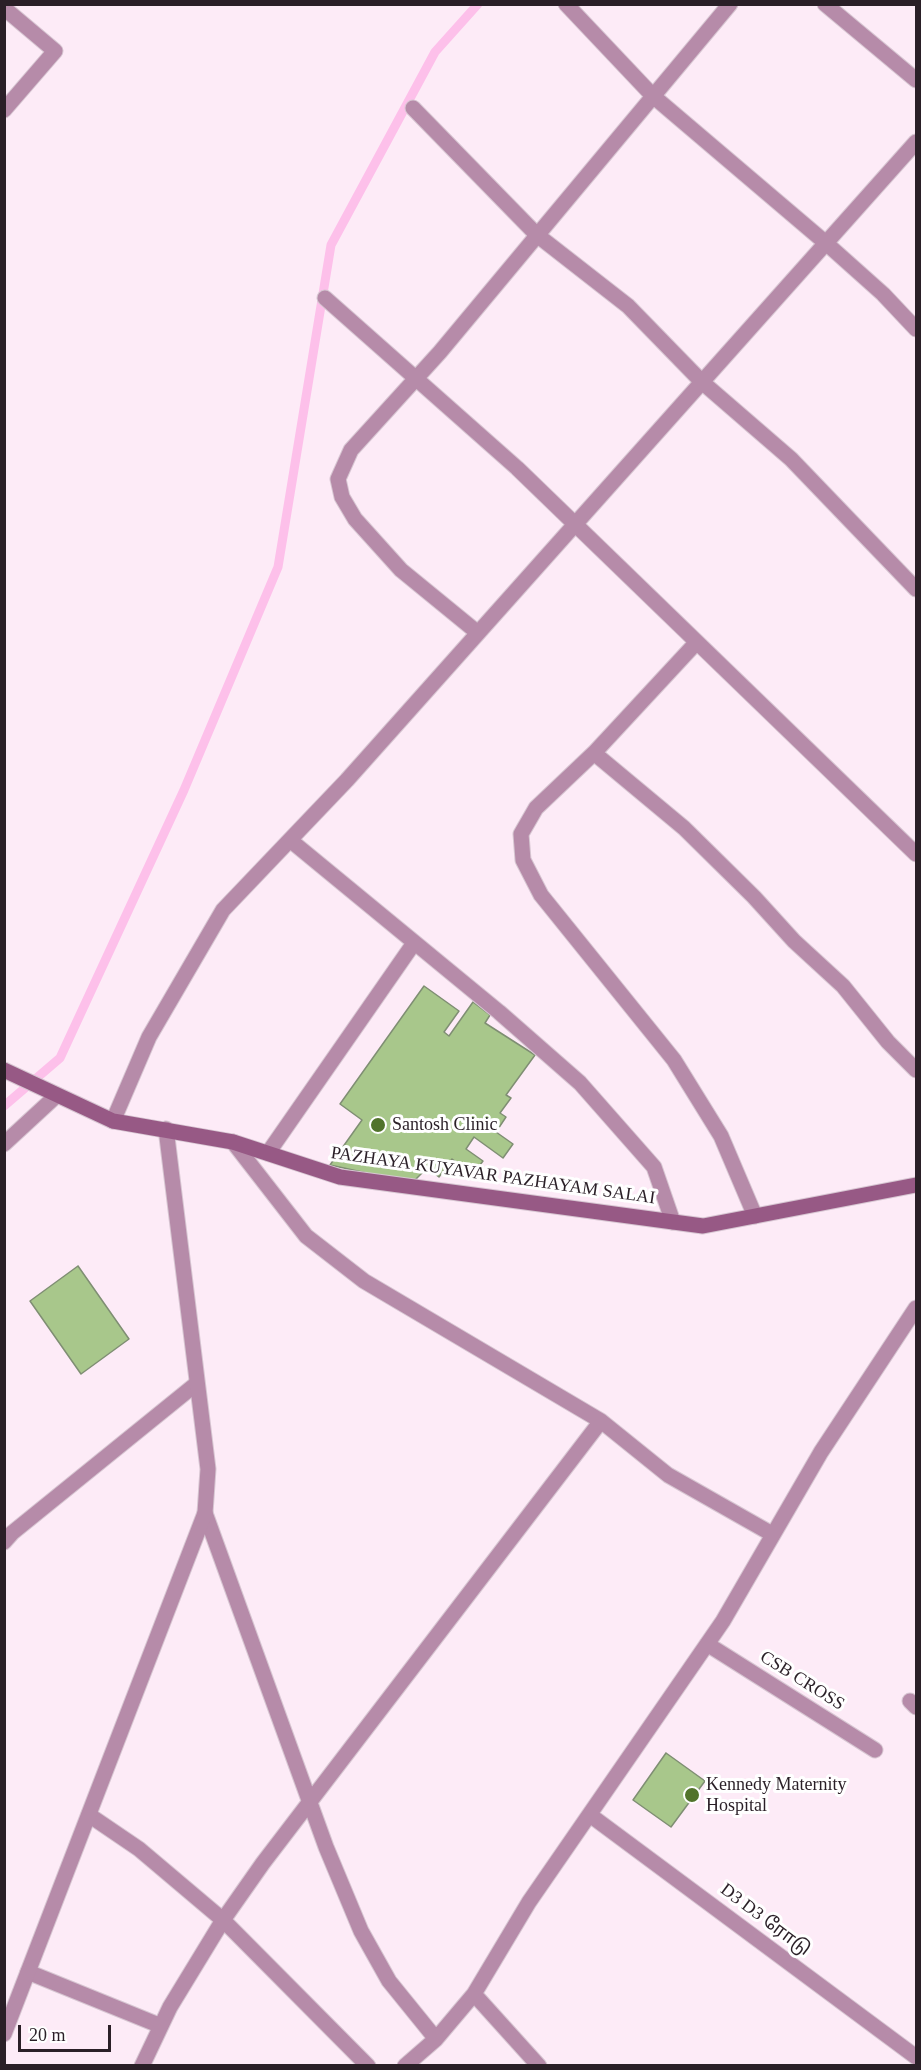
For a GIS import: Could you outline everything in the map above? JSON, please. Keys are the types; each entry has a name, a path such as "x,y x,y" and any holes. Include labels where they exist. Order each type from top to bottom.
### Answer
{"main road":[{"name":"PAZHAYA KUYAVAR PAZHAYAM SALAI","path":"8,1072 113,1121 233,1142 340,1177 703,1226 916,1185"}],"street":[{"path":"566,4 653,96 827,244 883,294 916,329"},
{"path":"478,633 401,570 355,519 342,497 338,479 351,450 417,378 730,4"},
{"path":"825,4 916,80"},
{"path":"4,8 55,51 4,110"},
{"path":"413,108 537,235 628,306 702,382 791,459 916,589"},
{"path":"113,1121 149,1037 223,910 290,840 478,633 916,142"},
{"path":"325,298 417,378 575,525 916,854"},
{"path":"696,643 594,753 536,808 521,834 522,860 540,895 586,948 674,1060 721,1136 755,1216"},
{"path":"594,753 684,828 795,941 843,986 888,1042 916,1070"},
{"path":"290,840 580,1083 654,1167 673,1222"},
{"path":"268,1153 313,1085 385,988 414,943"},
{"path":"4,1144 56,1096"},
{"path":"4,2034 205,1513 208,1469 166,1129"},
{"path":"233,1142 306,1236 364,1281 601,1421 668,1475 772,1534"},
{"path":"405,2066 436,2039 474,1994 529,1902 723,1621 821,1452 916,1308"},
{"path":"4,1542 12,1533 196,1384"},
{"path":"142,2066 161,2026 223,1920 601,1421"},
{"path":"205,1513 326,1847 361,1931 389,1982 436,2039"},
{"name":"CSB CROSS","path":"707,1644 875,1750"},
{"path":"89,1815 139,1849 223,1920 368,2066"},
{"name":"D3 D3 ரோடு","path":"590,1815 916,2057"},
{"path":"28,1972 161,2026"},
{"path":"474,1994 539,2066"}],"building":[{"path":"424,986 459,1011 444,1032 449,1036 473,1002 490,1015 485,1023 535,1055 506,1095 511,1098 500,1113 506,1117 496,1132 513,1144 503,1158 474,1137 466,1149 483,1161 473,1174 452,1159 439,1177 427,1168 412,1183 330,1165 362,1120 340,1104"},
{"path":"78,1266 129,1339 81,1374 30,1301"},
{"path":"666,1753 705,1781 671,1827 633,1800"}],"waterway":[{"path":"4,1106 60,1058 184,790 278,567 331,245 435,52 478,4"}],"place":[{"name":"Santosh Clinic","path":"378,1125"},
{"name":"Kennedy Maternity Hospital","path":"692,1795"}]}
